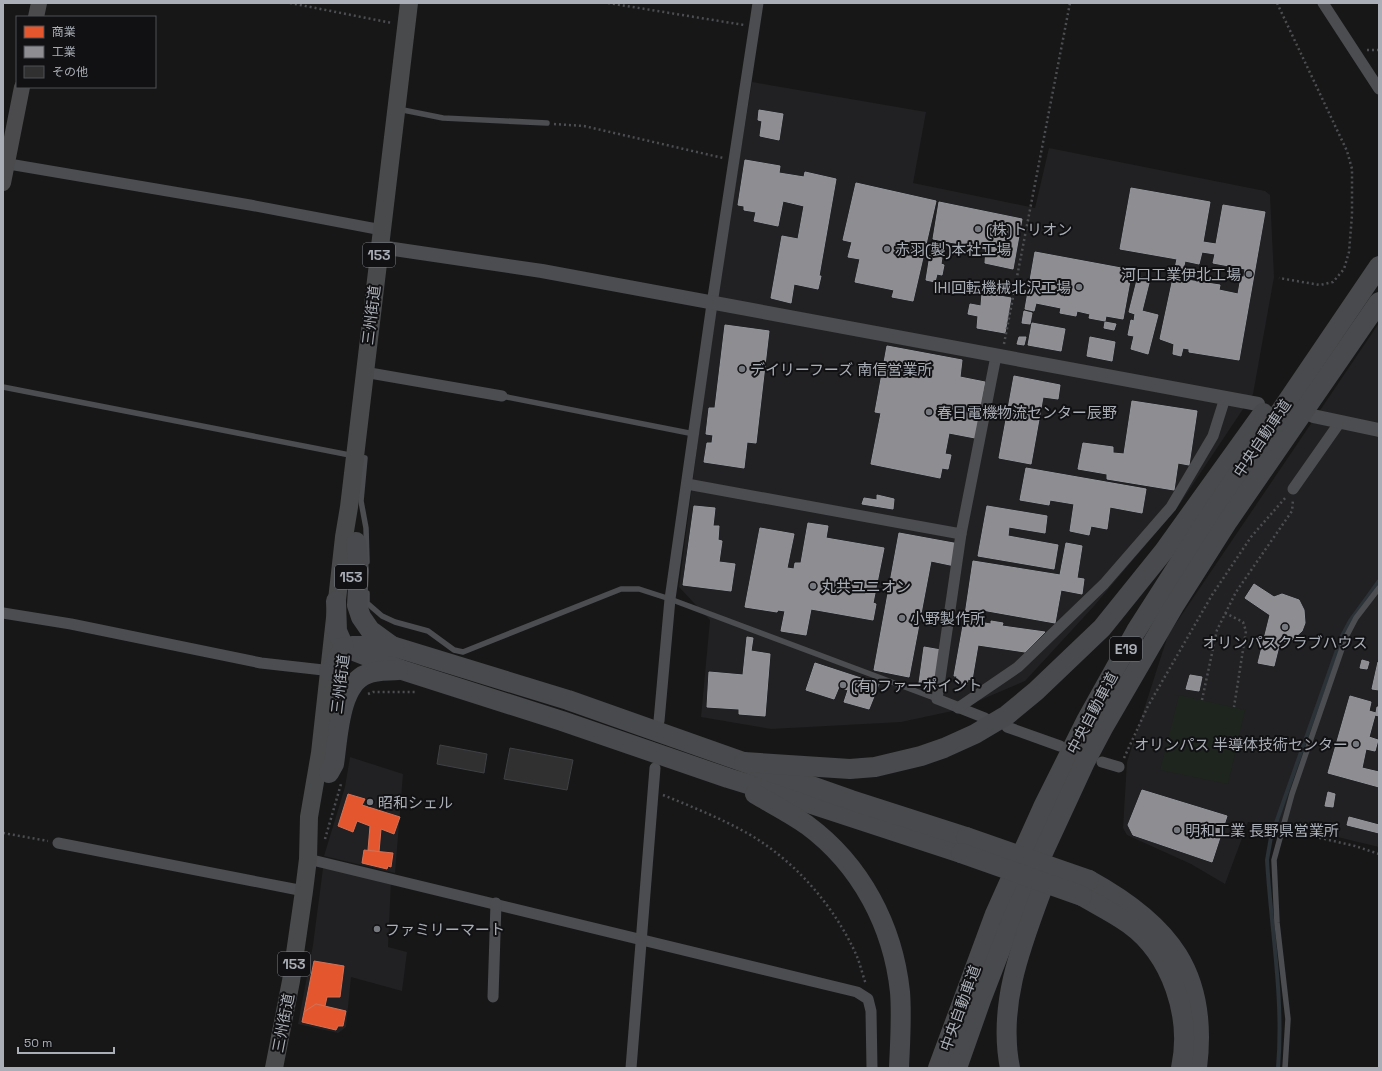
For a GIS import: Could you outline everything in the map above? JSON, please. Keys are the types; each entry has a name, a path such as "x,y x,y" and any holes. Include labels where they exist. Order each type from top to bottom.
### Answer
{"highway":[{"name":"三州街道","path":"308,859 329,773 335,671 336,601 349,508 364,372 410,3"},
{"name":"中央自動車道","path":"938,1068 995,914 1044,807 1087,719 1140,624 1209,517 1379,266"},
{"name":"中央自動車道","path":"958,1068 981,1000 1011,922 1085,762 1103,728 1174,606 1228,521 1379,302"},
{"path":"744,762 850,770 875,767 921,756 944,748 975,734 1007,715 1036,691 1102,628 1164,550 1335,312 1352,304"},
{"name":"三州街道","path":"344,647 356,542 349,508"},
{"path":"356,542 359,571 357,605 361,617 370,630 392,646"},
{"path":"335,671 344,647 338,632 336,601"},
{"path":"344,647 392,646 568,700 851,800 964,845 1085,888 1120,897 1148,919 1166,939 1182,961 1192,983 1198,1005 1200,1047 1197,1068"},
{"path":"344,647 402,670 562,721 728,778 790,797 964,845"},
{"path":"329,773 334,764 346,695 356,682 367,674 402,670"},
{"name":"三州街道","path":"274,1068 291,981 308,859 309,817 335,671"},
{"path":"1010,1068 1006,1031 1012,982 1021,947 1063,834 1089,774 1103,728"},
{"path":"728,778 806,825 826,841 856,873 868,891 888,936 896,964 900,993 901,1022 899,1068"},
{"path":"1085,888 1130,924 1153,948 1170,977 1182,1010 1185,1042 1181,1068"}],"main road":[{"path":"36,16 39,3"},
{"path":"3,182 5,163 22,88"}],"street":[{"path":"659,721 670,599 733,161 758,3"},
{"path":"1323,3 1379,89"},
{"path":"5,163 250,205 381,238 542,271 712,304 1258,404"},
{"path":"985,718 937,699 961,534 999,356"},
{"path":"364,372 502,396"},
{"path":"958,708 1018,667 1104,584 1171,507 1213,436 1225,398"},
{"path":"1313,416 1379,430"},
{"path":"1293,489 1340,422"},
{"path":"687,484 961,534"},
{"path":"3,613 71,624 261,663 335,671"},
{"path":"1007,727 1060,746"},
{"path":"1102,762 1119,767"},
{"path":"631,1068 655,768"},
{"path":"58,844 304,891"},
{"path":"308,859 496,903 858,992 868,1000 871,1018 872,1068"},
{"path":"493,997 496,903"}],"lane":[{"path":"398,108 443,118 547,123"},
{"path":"3,387 365,458 361,501 366,528 367,565"},
{"path":"502,396 694,434"},
{"path":"367,588 367,603 382,616 395,622 428,631 454,650 464,652 621,589 639,589 670,599 937,699"},
{"path":"1285,1068 1288,1019 1277,922 1274,860 1282,829 1346,637 1356,618 1379,588"}],"path":[{"path":"290,3 407,26"},
{"path":"608,3 754,27"},
{"path":"999,356 1070,3"},
{"path":"1277,3 1347,151 1352,168 1349,252 1344,269 1333,282 1320,285 1279,278"},
{"path":"547,123 584,126 733,161"},
{"path":"1202,700 1217,630 1245,579 1292,511 1294,504 1293,489"},
{"path":"1119,767 1148,706 1212,595 1251,537 1293,489"},
{"path":"1226,613 1243,622 1246,631 1234,707"},
{"path":"365,696 373,692 413,693 419,691"},
{"path":"654,790 718,818 755,838 773,850 790,865 812,887 835,916 855,953 868,991 868,1000"},
{"path":"1282,829 1355,846 1379,854"},
{"path":"3,833 58,844"}],"shaded area":[{"path":"752,82 926,112 913,183 1035,208 1049,148 1265,191 1270,195 1274,277 1253,394 1177,508 1094,606 1025,681 957,710 901,722 771,729 701,717 710,620 679,587 717,294"},
{"path":"1379,323 1379,847 1296,827 1248,822 1225,884 1191,864 1127,835 1123,828 1127,762 1168,635"},
{"path":"1179,695 1245,710 1228,784 1160,770"},
{"name":"昭和シェル","path":"350,757 403,774 395,873 324,856 345,787"},
{"path":"323,868 391,880 388,947 407,952 402,991 351,977 346,1027 338,1033 298,1024 313,945"}],"building: 商業":[{"path":"348,794 365,799 362,805 400,817 394,834 381,829 379,852 368,850 370,826 357,821 353,832 338,826"},
{"path":"364,850 393,853 391,867 388,866 387,869 362,863"},
{"path":"314,961 344,966 340,997 327,997 325,1006 316,1004 304,1012"},
{"path":"316,1004 346,1011 343,1026 338,1026 336,1030 302,1022 304,1012"}],"building: 工業":[{"path":"759,110 783,114 779,140 760,136 762,121 758,120"},
{"path":"745,160 780,166 779,173 804,177 805,172 836,179 818,289 794,284 791,303 771,298 782,236 798,239 804,206 783,201 778,226 754,221 756,212 744,210 744,206 738,205"},
{"name":"赤羽(製)本社工場","path":"856,183 936,201 913,301 892,297 894,290 855,282 860,259 848,257 852,242 843,240"},
{"name":"河口工業伊北工場","path":"1131,188 1210,202 1203,242 1216,244 1223,205 1265,212 1239,360 1189,352 1189,349 1183,348 1181,356 1173,354 1174,344 1160,339 1173,278 1220,285 1219,290 1238,294 1241,277 1244,277 1245,269 1213,263 1215,254 1202,252 1199,264 1185,261 1182,275 1174,273 1177,259 1120,249"},
{"name":"(株)トリオン","path":"939,202 1022,219 1013,269 985,263 986,249 933,239"},
{"name":"IHI回転機械北沢工場","path":"1035,252 1132,270 1123,319 1106,316 1105,321 1089,318 1090,314 1077,311 1076,316 1060,313 1061,308 1036,303 1034,311 1025,309"},
{"path":"930,255 942,257 941,264 944,265 942,275 937,274 935,282 926,280"},
{"path":"1138,276 1150,279 1142,311 1158,315 1148,354 1131,349 1134,336 1128,335 1131,320 1134,321 1135,314 1129,312"},
{"path":"982,293 1011,298 1005,333 977,328 978,316 968,314 970,304 981,306"},
{"path":"1024,311 1032,313 1030,324 1022,323"},
{"path":"1105,322 1116,324 1114,330 1104,328"},
{"path":"1032,323 1065,329 1061,351 1028,345"},
{"name":"デイリーフーズ 南信営業所","path":"725,325 769,331 756,443 747,442 744,468 704,462 707,443 712,443 713,435 706,434 709,408 715,408"},
{"path":"1019,337 1026,337 1024,345 1017,344"},
{"path":"1090,337 1115,342 1112,361 1087,356"},
{"name":"春日電機物流センター辰野","path":"887,346 962,360 960,377 985,382 975,438 949,433 945,454 951,455 948,469 942,468 940,478 871,464 881,413 875,412"},
{"path":"1014,376 1060,385 1058,399 1043,397 1031,464 999,458"},
{"path":"1132,401 1197,411 1189,465 1178,463 1174,490 1107,479 1107,474 1078,469 1083,443 1113,447 1113,453 1124,454"},
{"path":"1026,468 1146,489 1142,513 1110,507 1107,529 1091,526 1089,535 1070,531 1074,504 1050,500 1049,505 1020,500"},
{"path":"877,495 894,499 893,509 862,504 864,498 877,500"},
{"path":"694,506 715,508 713,526 719,526 718,540 722,541 719,562 735,564 731,591 683,585"},
{"path":"987,506 1047,516 1045,533 1009,527 1008,536 1058,545 1054,569 978,556"},
{"name":"丸共ユニオン","path":"808,523 828,526 826,538 884,548 873,603 876,604 873,620 811,609 806,635 781,631 785,611 778,610 777,612 745,607 760,528 794,534 787,568 794,569 795,563 801,563"},
{"name":"小野製作所","path":"899,533 959,544 955,566 931,561 909,677 874,670"},
{"path":"1066,543 1082,546 1077,578 1084,579 1082,594 1061,590 1055,623 982,610 981,618 965,615 973,561 1060,575"},
{"name":"オリンパスクラブハウス","path":"1254,584 1274,597 1282,594 1299,600 1304,610 1305,623 1302,631 1292,640 1280,642 1274,666 1258,663 1270,615 1245,598"},
{"path":"964,620 991,624 991,621 1003,623 1002,626 1045,632 1025,652 978,645 972,680 968,679 967,685 956,683 957,676 954,676"},
{"path":"747,637 753,638 751,651 770,654 765,716 739,714 739,709 707,707 709,672 743,675"},
{"path":"924,647 941,650 936,686 919,683"},
{"path":"1362,660 1369,662 1367,669 1360,668"},
{"path":"1378,662 1379,663 1379,690 1372,689"},
{"name":"(有)ファーポイント","path":"815,663 879,684 869,709 844,702 848,690 839,687 834,699 806,690"},
{"path":"1190,675 1202,677 1199,691 1186,689"},
{"name":"オリンパス 半導体技術センター","path":"1350,696 1371,702 1369,711 1376,713 1377,707 1379,707 1379,716 1375,715 1369,737 1378,740 1375,751 1366,749 1362,768 1379,772 1379,787 1328,773"},
{"name":"明和工業 長野県営業所","path":"1142,790 1227,816 1212,862 1133,835 1128,825"},
{"path":"1328,792 1335,794 1333,807 1325,806"},
{"path":"1349,817 1379,825 1379,833 1347,825"}],"building: その他":[{"path":"440,745 487,754 484,773 437,764"},
{"path":"510,748 573,760 567,790 504,779"}],"waterway":[{"path":"1278,1068 1278,990 1267,860 1271,837 1342,636 1350,621 1379,581"}],"place":[{"name":"(株)トリオン","path":"978,229"},
{"name":"赤羽(製)本社工場","path":"887,249"},
{"name":"河口工業伊北工場","path":"1249,274"},
{"name":"IHI回転機械北沢工場","path":"1079,287"},
{"name":"デイリーフーズ 南信営業所","path":"742,369"},
{"name":"春日電機物流センター辰野","path":"929,412"},
{"name":"丸共ユニオン","path":"813,586"},
{"name":"小野製作所","path":"902,618"},
{"name":"オリンパスクラブハウス","path":"1285,627"},
{"name":"(有)ファーポイント","path":"843,685"},
{"name":"オリンパス 半導体技術センター","path":"1356,744"},
{"name":"昭和シェル","path":"370,802"},
{"name":"明和工業 長野県営業所","path":"1177,830"},
{"name":"ファミリーマート","path":"377,929"}]}
